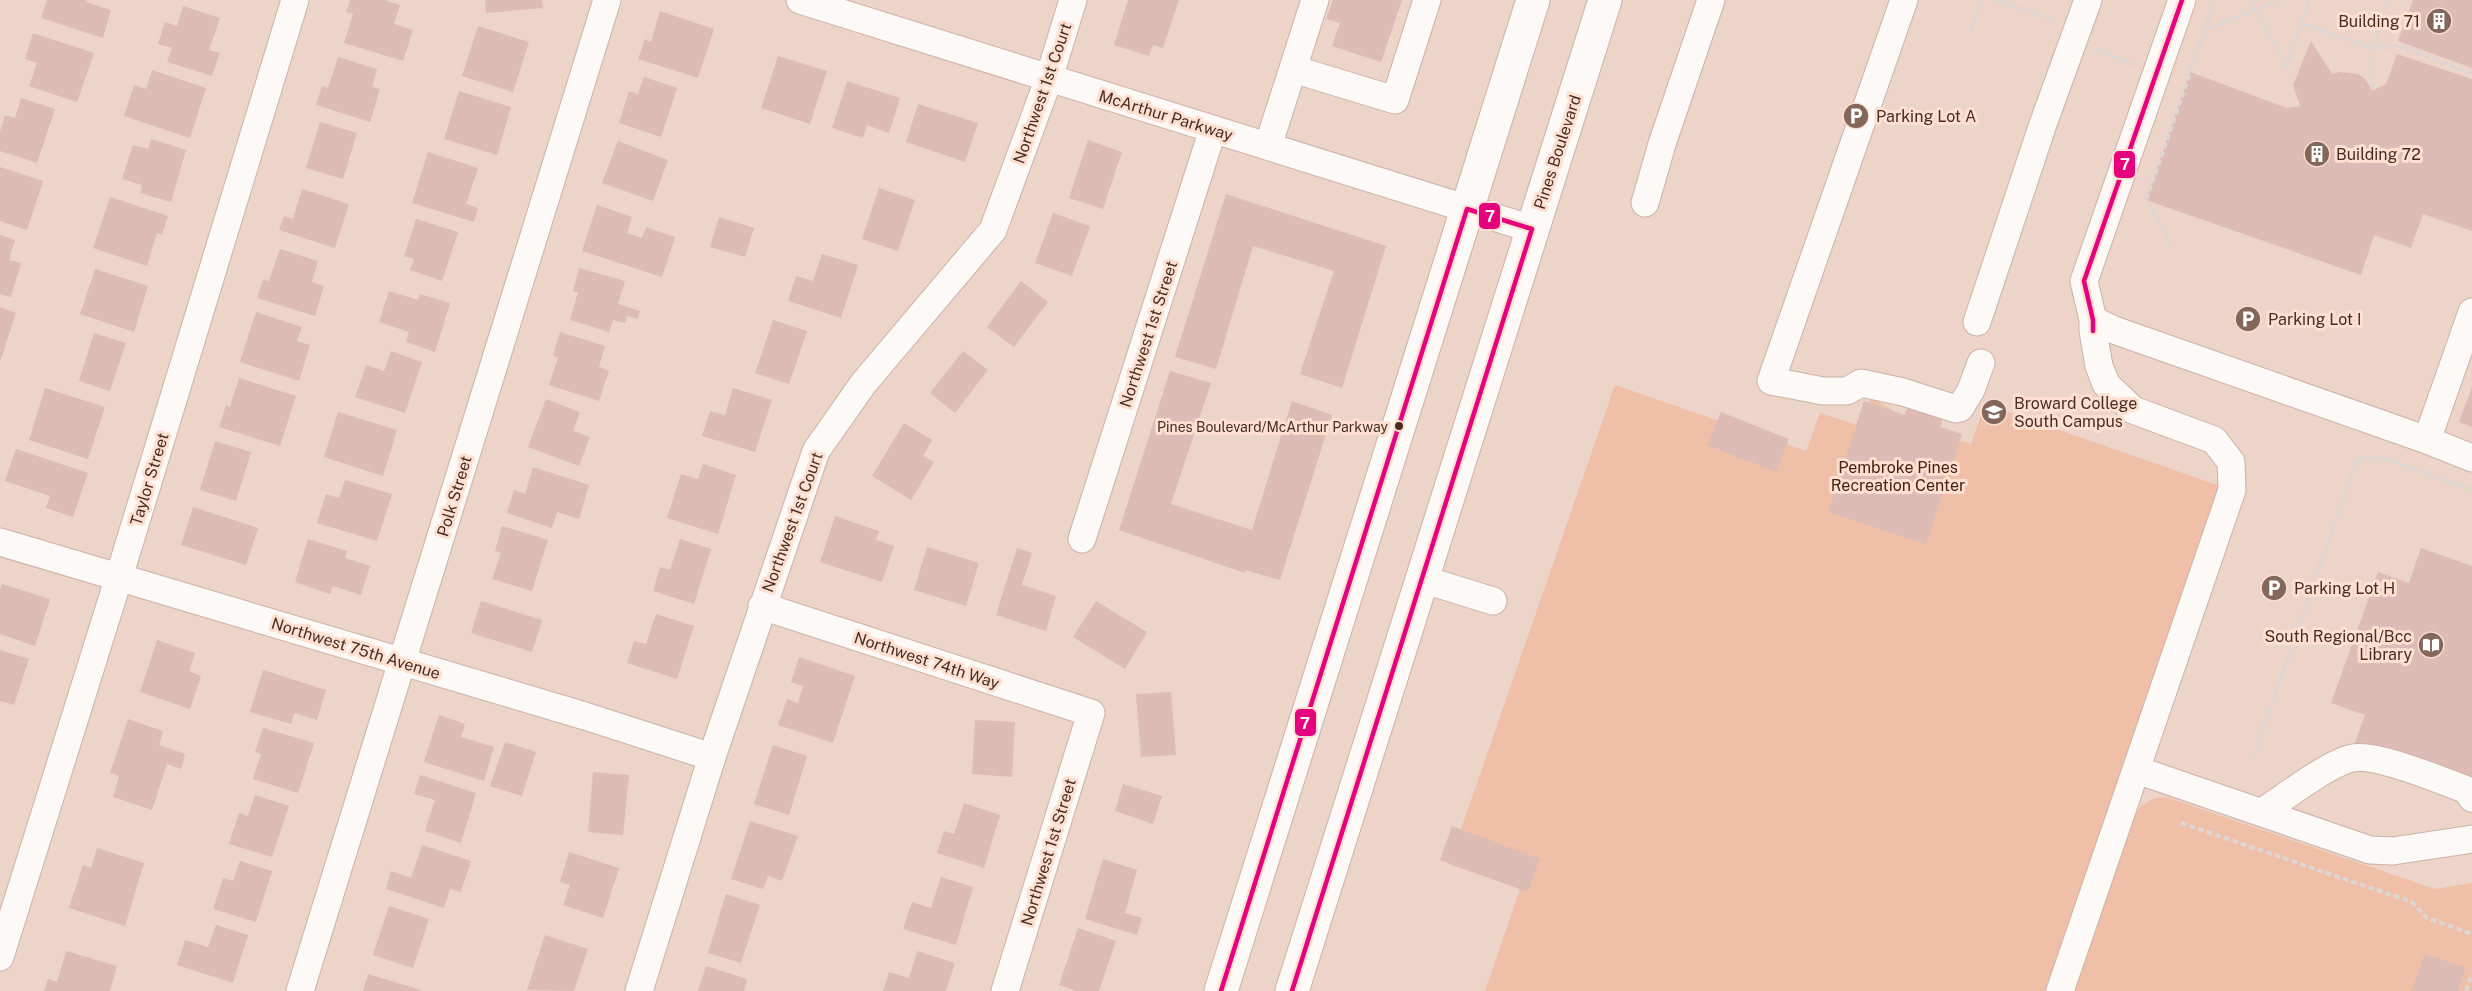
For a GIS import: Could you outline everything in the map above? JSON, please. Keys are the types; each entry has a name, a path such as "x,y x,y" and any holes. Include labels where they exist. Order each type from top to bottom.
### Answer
{"highway":[{"path":"1221,991 1533,0"},
{"name":"Pines Boulevard","path":"1292,991 1605,0"}],"street":[{"name":"Taylor Street","path":"0,957 295,0"},
{"name":"Polk Street","path":"300,991 607,0"},
{"name":"McArthur Parkway","path":"800,0 1532,229"},
{"name":"Northwest 1st Court","path":"639,991 712,757 816,451 863,384 993,230 1049,78 1073,0"},
{"path":"1268,146 1315,0"},
{"path":"1293,69 1395,100 1427,0"},
{"path":"1645,202 1662,144 1711,0"},
{"path":"1904,0 1771,381 1823,392 1847,391 1861,383 1903,392 1956,409 1960,408 1971,390 1982,363"},
{"path":"1977,322 2042,127 2088,0"},
{"path":"2060,991 2232,490 2231,462 2214,440 2133,410 2106,384 2099,366 2093,320 2084,281 2182,0"},
{"name":"Northwest 1st Street","path":"1082,539 1213,129"},
{"path":"2427,440 2466,348 2472,312"},
{"path":"2093,320 2114,330 2427,440 2472,459"},
{"name":"Northwest 75th Avenue","path":"0,542 712,757"},
{"path":"1422,579 1493,601"},
{"name":"Northwest 74th Way","path":"762,606 1091,713"},
{"name":"Northwest 1st Street","path":"1005,991 1091,713"},
{"path":"2262,812 2339,762 2355,757 2374,758 2467,790 2472,798"},
{"path":"2137,770 2370,850 2393,852 2472,839"}],"path":[{"path":"1971,31 1982,0"},
{"path":"1996,0 2078,29"},
{"path":"2171,247 2160,222 2146,200 2214,0"},
{"path":"2252,0 2286,66 2309,0"},
{"path":"2205,30 2278,0"},
{"path":"2373,89 2373,48 2386,0"},
{"path":"2301,23 2373,48 2398,46 2472,73"},
{"path":"2254,755 2358,457 2390,460 2472,490"},
{"path":"2181,823 2412,902 2427,918 2472,934"},
{"path":"2466,991 2472,973"}],"green space":[{"path":"1615,385 1806,451 1820,413 1860,426 1871,397 1913,424 1971,444 1985,404 2220,486 2045,991 1485,991 1520,889 1449,864"},
{"path":"2166,797 2435,889 2472,883 2472,991 2074,991 2134,817 2147,802"}],"building":[{"path":"47,0 87,0 86,2 111,10 103,38 41,18"},
{"path":"350,0 384,0 400,5 394,24 413,30 403,61 344,43 353,14 346,12"},
{"path":"485,0 542,0 543,8 486,13"},
{"path":"1128,0 1179,0 1163,48 1153,45 1149,56 1114,45"},
{"path":"1333,0 1402,0 1381,62 1332,46 1340,23 1326,19"},
{"name":"Building 71","path":"2413,0 2472,0 2472,68 2398,41"},
{"path":"183,6 220,18 209,50 220,53 212,76 167,62 172,48 158,44 165,22 177,26"},
{"path":"660,11 714,29 698,78 638,59 645,39 651,42"},
{"path":"478,26 529,42 513,92 462,76"},
{"path":"33,33 94,53 77,102 29,86 37,63 25,59"},
{"name":"Building 72","path":"2311,41 2332,74 2340,72 2358,74 2366,80 2372,91 2386,84 2397,54 2472,79 2472,231 2423,214 2411,248 2374,235 2361,275 2146,200 2190,72 2287,108 2300,106 2293,85"},
{"path":"778,56 827,71 810,124 761,108"},
{"path":"338,57 377,69 372,87 380,89 370,122 316,105 322,86 328,88"},
{"path":"152,70 206,88 190,138 124,116 134,85 146,89"},
{"path":"644,77 677,88 661,137 619,123 629,91 638,94"},
{"path":"847,81 900,98 889,133 867,125 863,138 832,128"},
{"path":"459,91 511,107 497,155 444,139"},
{"path":"21,98 55,109 37,163 0,151 0,132 5,115 15,118"},
{"path":"918,104 978,123 965,162 906,142"},
{"path":"320,122 357,133 343,179 306,168"},
{"path":"151,139 186,150 171,202 140,193 142,185 122,179 133,145 148,149"},
{"path":"1088,140 1122,152 1103,209 1069,198"},
{"path":"618,141 668,160 653,201 602,183"},
{"path":"428,152 478,168 466,204 478,208 474,222 412,203"},
{"path":"0,167 43,181 27,230 0,221"},
{"path":"879,188 915,200 898,251 862,239"},
{"path":"302,189 349,204 335,248 279,230 284,216 293,219"},
{"path":"1226,194 1386,246 1342,388 1300,374 1334,271 1253,246 1216,369 1175,357"},
{"path":"110,197 168,216 162,235 157,233 147,266 93,248"},
{"path":"597,205 632,217 627,233 642,238 646,227 675,237 662,277 582,251"},
{"path":"1053,213 1090,226 1072,276 1035,263"},
{"path":"719,217 754,228 745,257 710,247"},
{"path":"416,219 458,232 442,281 410,270 414,259 404,256"},
{"path":"0,235 15,240 9,260 21,263 11,297 0,294"},
{"path":"280,249 318,261 312,282 324,286 315,316 257,298 263,280 269,281"},
{"path":"822,254 858,265 841,318 788,301 796,276 813,281"},
{"path":"579,268 625,281 618,304 640,311 638,319 627,316 625,323 613,320 609,332 570,320 578,292 573,291"},
{"path":"95,269 148,286 134,332 80,314"},
{"path":"1021,281 1048,302 1014,347 987,327"},
{"path":"389,291 418,300 420,294 450,303 435,352 406,342 409,332 379,322"},
{"path":"0,307 16,313 0,362"},
{"path":"256,312 302,327 297,341 310,345 299,381 240,362"},
{"path":"773,320 807,331 789,384 755,373"},
{"path":"560,332 605,346 599,367 609,371 599,401 549,385 558,358 553,356"},
{"path":"94,333 126,343 110,391 79,381"},
{"path":"391,351 422,362 405,413 355,397 366,365 384,371"},
{"path":"963,351 988,370 955,413 930,393"},
{"path":"1170,371 1211,383 1171,504 1252,530 1292,401 1332,415 1280,580 1245,570 1245,573 1119,530"},
{"path":"239,378 296,396 280,446 219,427 226,405 230,407"},
{"path":"2472,387 2472,427 2459,422"},
{"path":"45,388 105,407 88,459 29,440"},
{"path":"733,388 772,400 755,452 702,436 710,411 725,415"},
{"name":"Pembroke Pines Recreation Center","path":"1910,398 1946,410 1940,427 1962,434 1926,544 1828,512 1864,401 1905,415"},
{"path":"546,399 580,412 573,431 590,437 579,466 528,447"},
{"path":"338,412 397,430 383,476 324,457"},
{"path":"1721,412 1789,439 1776,472 1707,445"},
{"path":"904,423 932,440 923,456 934,462 911,500 872,476"},
{"path":"215,441 251,452 236,501 200,490"},
{"path":"16,449 88,473 73,517 46,508 50,496 5,481"},
{"path":"703,464 736,475 718,534 667,518 681,474 698,479"},
{"path":"533,467 589,485 579,519 557,512 552,528 507,513 514,490 525,494"},
{"path":"345,480 392,494 377,541 317,523 326,494 339,498"},
{"path":"193,507 258,528 246,565 181,545"},
{"path":"835,516 879,531 876,540 894,546 882,582 820,562"},
{"path":"502,526 548,540 532,591 492,579 501,553 495,551"},
{"path":"308,539 347,551 345,558 370,566 361,595 333,586 330,594 295,582"},
{"path":"680,539 711,549 694,604 653,591 660,567 670,570"},
{"path":"927,547 979,563 966,606 914,590"},
{"path":"1017,548 1032,553 1022,585 1056,596 1046,631 996,615"},
{"path":"2421,548 2472,566 2472,786 2354,745 2365,715 2331,703 2378,572 2409,583"},
{"path":"2,584 50,599 35,646 0,634"},
{"path":"481,601 542,620 532,652 471,633"},
{"path":"1096,601 1147,632 1125,669 1073,637"},
{"path":"656,614 694,626 677,679 627,663 634,641 646,644"},
{"path":"157,640 195,653 189,671 201,676 190,709 140,692"},
{"path":"0,650 29,659 14,705 0,701"},
{"path":"799,657 855,676 833,743 778,725 787,699 798,703 803,686 791,682"},
{"path":"263,670 326,690 317,720 294,713 291,724 250,712"},
{"path":"1171,692 1176,755 1141,757 1136,694"},
{"path":"439,715 465,724 461,737 494,747 484,781 424,762"},
{"path":"128,719 163,731 159,745 185,754 181,769 167,764 152,810 113,797 119,776 110,773"},
{"path":"975,720 1015,722 1012,777 972,774"},
{"path":"263,728 314,743 298,793 253,779 261,754 255,752"},
{"path":"505,742 536,752 522,796 490,786"},
{"path":"773,745 807,756 789,815 754,804"},
{"path":"593,772 629,775 623,835 588,832"},
{"path":"420,775 476,793 461,843 425,831 435,800 414,794"},
{"path":"1123,784 1162,796 1153,824 1115,811"},
{"path":"255,795 289,806 272,857 229,844 239,813 248,816"},
{"path":"964,803 1000,815 984,868 937,853 944,831 954,834"},
{"path":"750,821 798,836 782,881 768,876 763,889 731,879"},
{"path":"1452,826 1540,859 1528,892 1440,860"},
{"path":"422,845 471,861 461,892 450,889 444,908 386,889 391,871 411,878"},
{"path":"97,848 144,863 125,926 69,908 83,865 91,868"},
{"path":"569,852 619,868 603,918 563,905 570,885 560,882"},
{"path":"1103,859 1137,870 1125,913 1142,918 1137,935 1085,919"},
{"path":"240,861 272,871 256,922 213,909 223,878 233,881"},
{"path":"941,877 973,887 956,945 903,929 912,902 931,908"},
{"path":"726,894 760,905 741,963 708,953"},
{"path":"389,906 429,919 413,968 373,955"},
{"path":"216,925 248,935 233,983 177,965 185,940 208,947"},
{"path":"1078,928 1116,941 1099,991 1076,991 1059,985"},
{"path":"545,935 588,949 574,991 527,990"},
{"path":"66,951 117,966 110,991 44,991 48,979 57,982"},
{"path":"917,951 955,963 946,991 883,991 889,972 909,978"},
{"path":"2425,954 2466,968 2458,991 2411,991"},
{"path":"706,966 747,979 744,991 698,991"},
{"path":"368,974 421,990 363,991"}],"transit line":[{"name":"7","path":"2093,331 2093,320 2084,281 2182,0"},
{"name":"7","path":"1221,991 1467,209 1532,229 1292,991"}],"place":[{"name":"Building 71","path":"2439,21"},
{"name":"Parking Lot A","path":"1856,116"},
{"name":"Building 72","path":"2317,154"},
{"name":"Parking Lot I","path":"2248,319"},
{"name":"Broward College South Campus","path":"1994,412"},
{"name":"Pines Boulevard/McArthur Parkway","path":"1399,426"},
{"name":"Parking Lot H","path":"2274,588"},
{"name":"South Regional/Bcc Library","path":"2431,645"}]}
